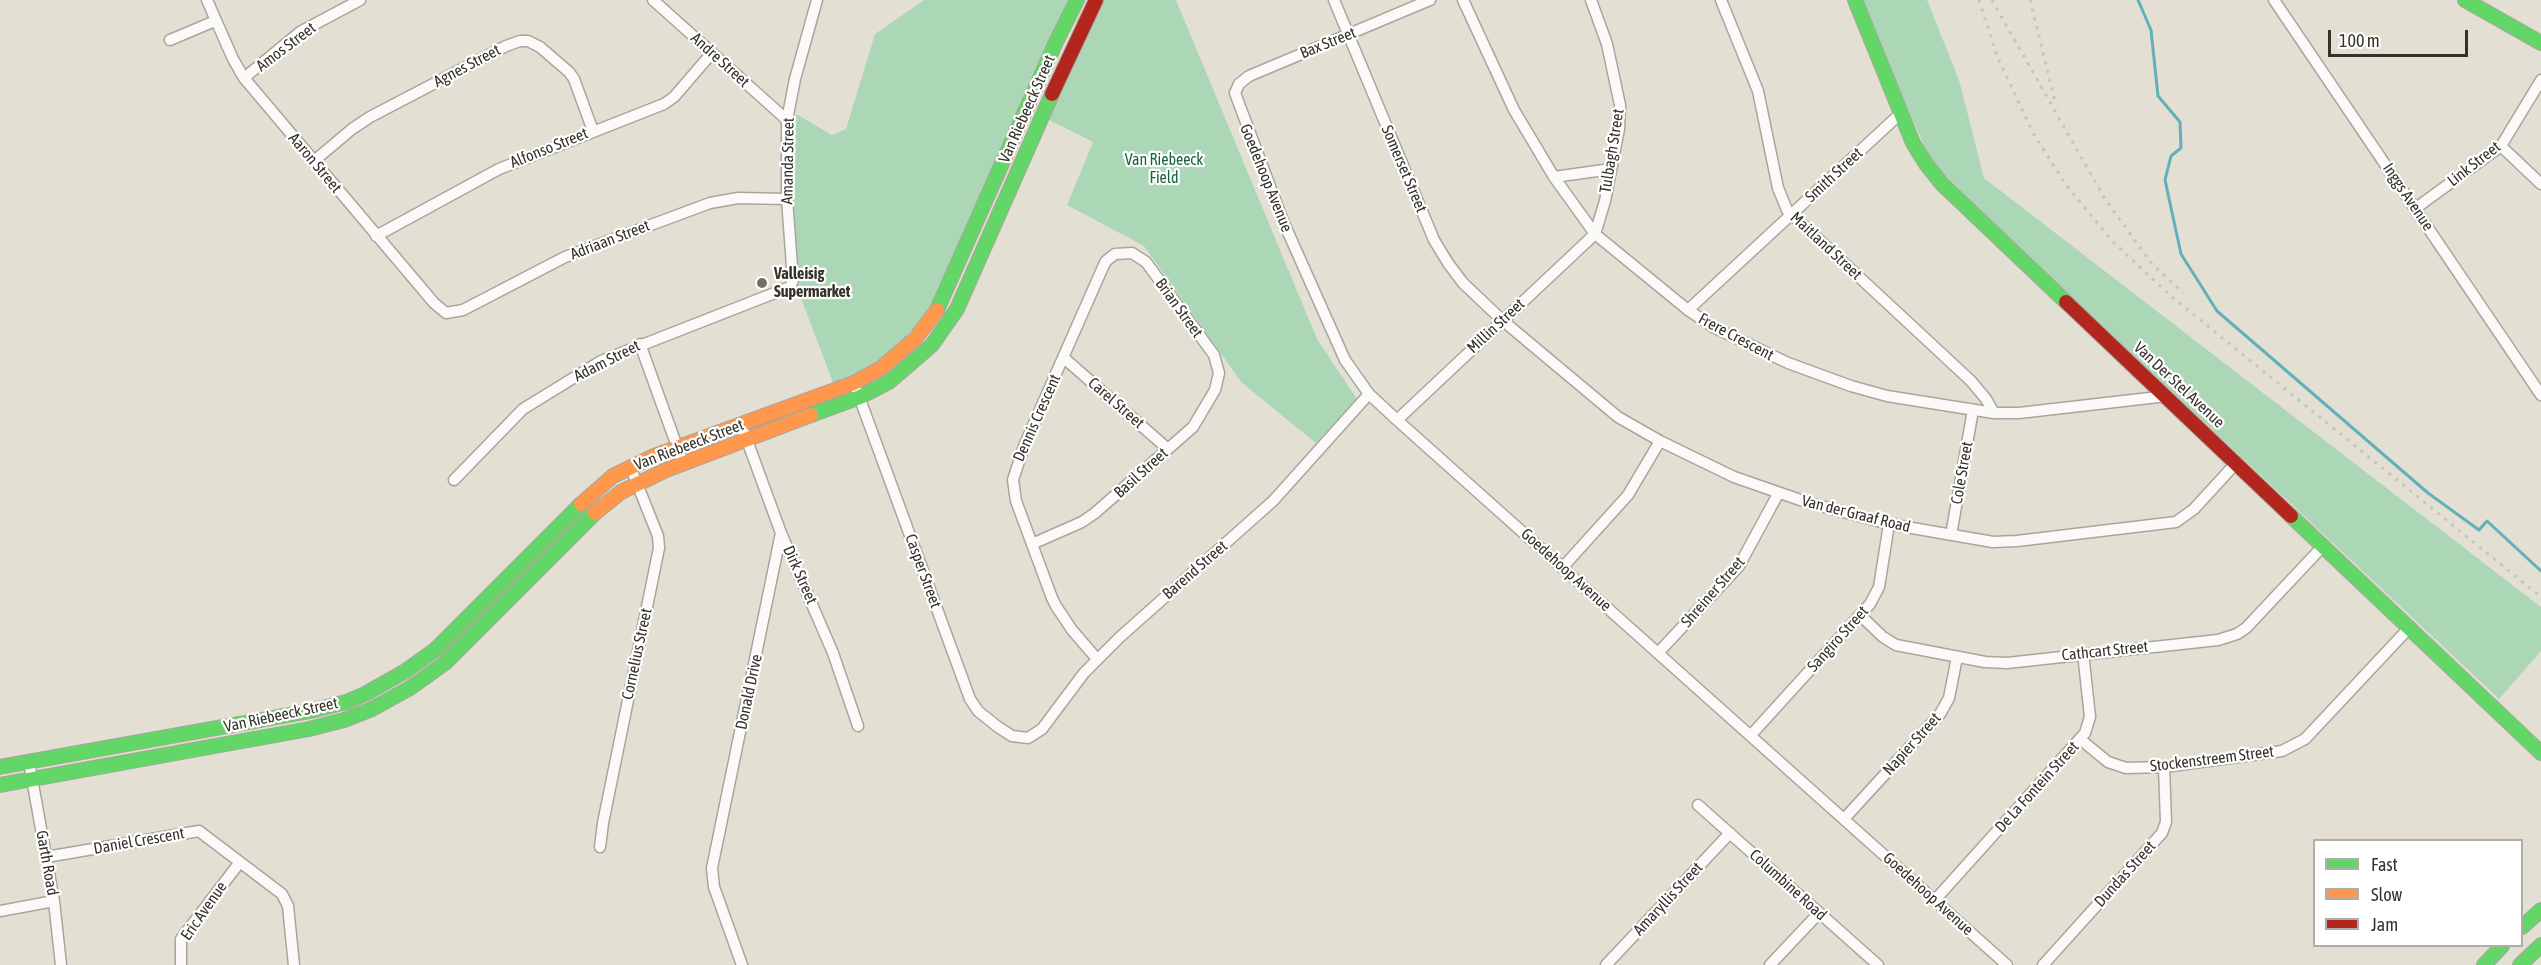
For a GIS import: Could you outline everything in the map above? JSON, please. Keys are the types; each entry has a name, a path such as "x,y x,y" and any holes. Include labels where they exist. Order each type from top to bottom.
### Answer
{"street":[{"name":"Aaron Street","path":"207,0 244,78 376,236 443,312"},
{"name":"Amos Street","path":"244,78 300,32 360,0"},
{"name":"Andre Street","path":"653,0 787,120"},
{"name":"Amanda Street","path":"788,289 792,280 787,199 787,120 795,80 817,0"},
{"name":"Van Riebeeck Street","path":"0,767 311,711 346,702 365,694 404,672 435,650 565,517 599,487 630,466 854,383 880,368 903,350 937,311 1056,42 1077,0"},
{"name":"Van Riebeeck Street","path":"0,785 309,729 344,720 372,709 410,688 445,663 597,510 637,483 683,463 860,397 889,382 912,364 938,338 952,319 1082,26 1096,0"},
{"name":"Somerset Street","path":"1334,0 1434,240 1463,283 1502,320"},
{"name":"Bax Street","path":"1234,96 1239,84 1249,76 1430,0"},
{"name":"Frere Crescent","path":"1463,0 1514,110 1554,177 1595,234 1688,310 1741,341 1821,376 1887,396 1994,413 2040,411 2167,396"},
{"name":"Tulbagh Street","path":"1591,0 1607,44 1620,105 1620,122 1603,211 1595,234"},
{"name":"Maitland Street","path":"1721,0 1758,91 1781,198 1791,215 1971,381 1994,413"},
{"name":"Van Der Stel Avenue","path":"1855,0 1916,148 1942,184 2541,753"},
{"name":"Inggs Avenue","path":"2274,0 2541,395"},
{"path":"2464,0 2541,43"},
{"path":"170,40 215,21"},
{"name":"Agnes Street","path":"314,161 370,117 506,45 520,41 528,41 540,47 569,72 574,79 593,131"},
{"name":"Alfonso Street","path":"376,236 499,169 670,101 711,54"},
{"name":"Link Street","path":"2416,208 2501,146 2541,80"},
{"name":"Goedehoop Avenue","path":"1234,96 1283,221 1335,343 1369,393 2007,965"},
{"name":"Smith Street","path":"1688,310 1901,113"},
{"path":"2501,146 2541,184"},
{"path":"1554,177 1611,169"},
{"name":"Adriaan Street","path":"443,312 454,313 464,310 565,257 710,202 738,198 787,199"},
{"name":"Millin Street","path":"1397,420 1595,234"},
{"name":"Dennis Crescent","path":"1097,658 1060,614 1014,496 1014,473 1106,261 1115,254 1128,252"},
{"name":"Brian Street","path":"1128,252 1146,262 1214,355 1219,373"},
{"name":"Adam Street","path":"454,480 523,409 601,360 788,289"},
{"name":"Van der Graaf Road","path":"1502,320 1618,417 1660,441 1734,477 1778,494 1889,524 1993,542 2017,542 2176,522 2194,509 2237,462"},
{"path":"640,344 683,463"},
{"name":"Carel Street","path":"1064,358 1168,449"},
{"name":"Basil Street","path":"1032,544 1088,518 1168,449 1200,419 1215,390 1219,373"},
{"name":"Casper Street","path":"854,383 970,699 986,718 1005,732 1018,738"},
{"name":"Barend Street","path":"1018,738 1028,738 1042,729 1097,658 1257,516 1369,393"},
{"name":"Cole Street","path":"1952,535 1973,410"},
{"name":"Dirk Street","path":"741,424 781,533 833,652 858,726"},
{"path":"1563,567 1628,495 1660,441"},
{"name":"Cornelius Street","path":"600,847 605,812 659,548 658,536 630,466"},
{"name":"Shreiner Street","path":"1658,653 1739,566 1778,494"},
{"name":"Sangiro Street","path":"1751,735 1861,616 1879,587 1889,524"},
{"name":"Donald Drive","path":"741,965 714,887 712,868 781,533"},
{"name":"Cathcart Street","path":"1861,616 1883,637 1896,645 1984,662 2007,663 2218,640 2246,628 2324,545"},
{"name":"Stockenstreem Street","path":"2080,739 2118,767 2164,767 2282,751 2305,739 2410,627"},
{"name":"De La Fontein Street","path":"1935,900 2085,733 2090,717 2083,653"},
{"name":"Napier Street","path":"1844,819 1944,708 1951,690 1957,657"},
{"path":"365,694 372,709"},
{"name":"Garth Road","path":"29,762 54,901 61,965"},
{"name":"Dundas Street","path":"2043,965 2162,833 2166,822 2164,767"},
{"name":"Columbine Road","path":"1698,805 1878,965"},
{"name":"Daniel Crescent","path":"46,857 198,831 280,891 285,898 289,912 294,965"},
{"name":"Amaryllis Street","path":"1606,965 1730,833"},
{"name":"Eric Avenue","path":"181,965 182,939 240,862"},
{"path":"0,911 54,901"},
{"path":"2523,926 2541,910"},
{"path":"1770,965 1819,913"},
{"path":"2520,965 2541,945"},
{"path":"2484,965 2500,947"}],"green space":[{"path":"924,0 1068,0 931,311 890,353 851,378 834,385 797,288 793,199 796,114 832,135 846,129 875,34"},
{"name":"Van Riebeeck Field","path":"1103,0 1176,0 1317,339 1357,399 1316,443 1242,383 1144,246 1067,205 1093,142 1047,119"},
{"path":"1857,0 1927,0 1959,80 1984,178 2541,607 2541,651 2499,699 1994,225 1932,162"}],"waterway":[{"path":"2138,0 2151,30 2158,96 2180,122 2181,148 2171,156 2165,180 2181,254 2217,311 2428,493 2479,530 2487,521 2541,571"}],"railway":[{"path":"1979,0 1997,56 2033,133 2066,185 2113,242 2172,297 2541,597"},
{"path":"1992,0 2105,199 2152,264 2183,293"},
{"path":"2030,0 2056,105"}],"traffic: fast":[{"path":"937,310 1056,42 1077,0"},
{"path":"1855,0 1913,143 1926,164 1942,184 2066,302"},
{"path":"2465,0 2541,43"},
{"path":"811,415 860,397 889,382 932,345 957,309 1052,94"},
{"path":"0,767 311,711 346,702 365,694 404,672 435,650 581,504"},
{"path":"0,785 309,729 344,720 372,709 410,688 445,663 595,513"},
{"path":"2291,516 2541,753"},
{"path":"2523,926 2541,910"},
{"path":"2520,965 2541,945"},
{"path":"2484,965 2501,947"}],"traffic: slow":[{"path":"581,504 613,476 654,456 854,383 881,368 916,338 937,310"},
{"path":"595,513 621,492 666,470 811,415"}],"traffic: jam":[{"path":"1052,94 1096,0"},
{"path":"2066,302 2291,516"}],"place":[{"name":"Valleisig Supermarket","path":"762,283"}]}
